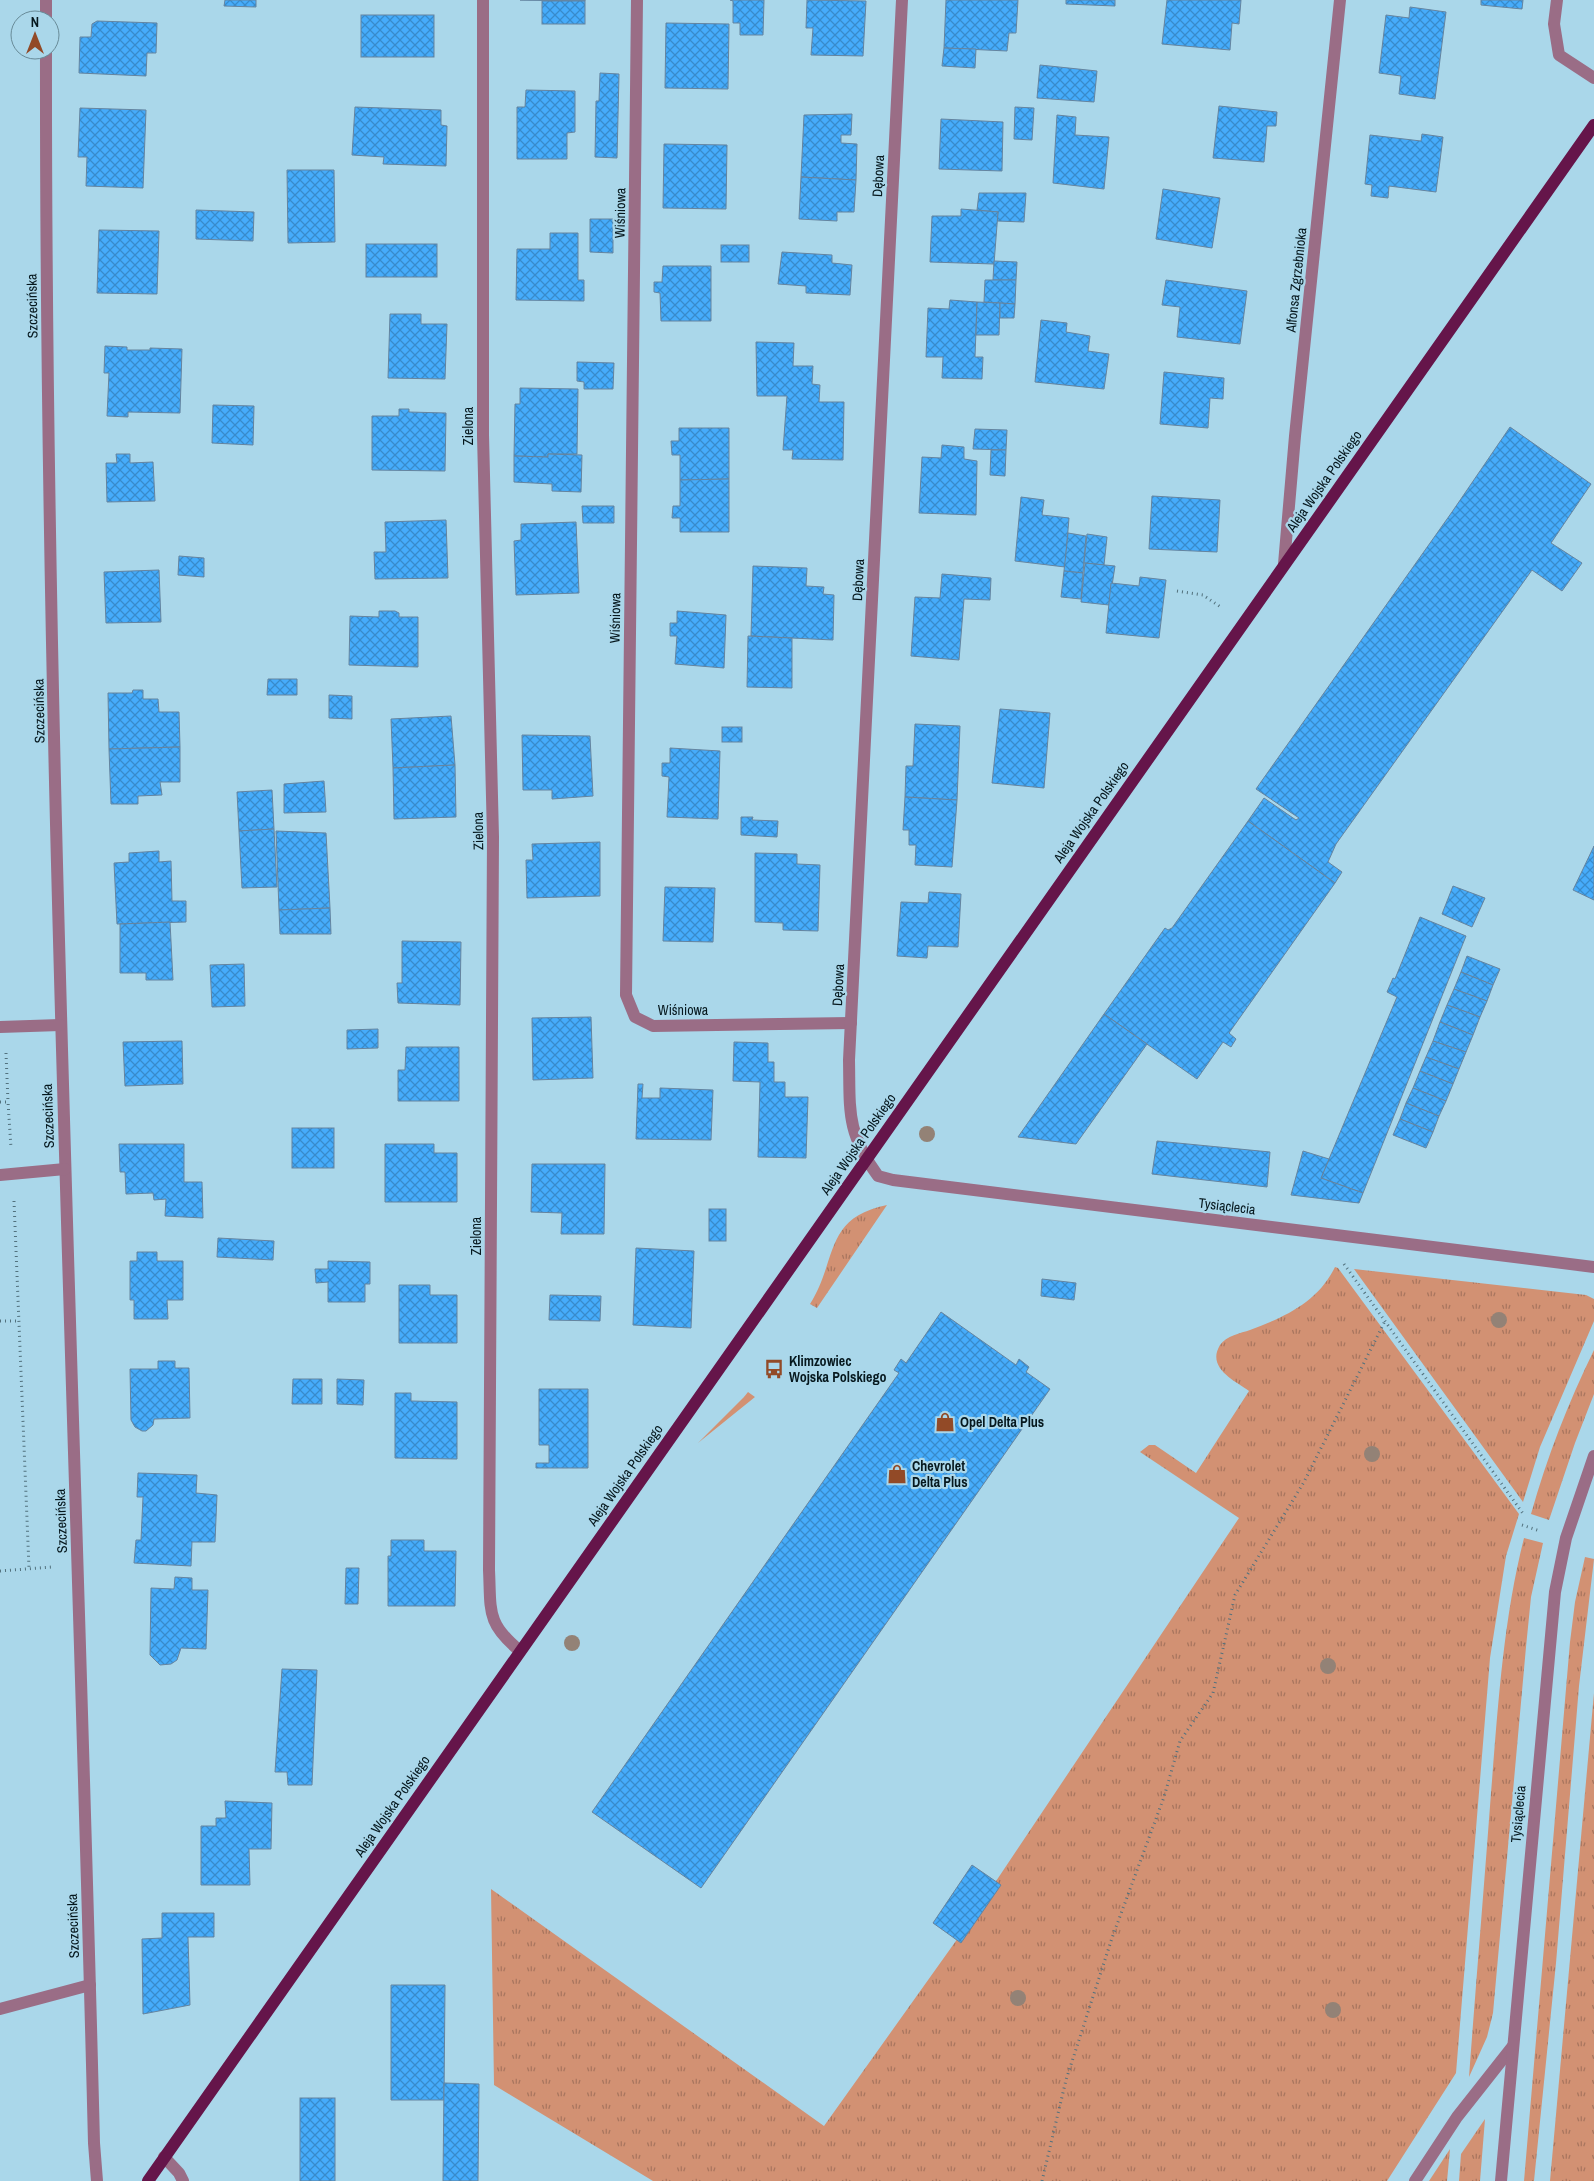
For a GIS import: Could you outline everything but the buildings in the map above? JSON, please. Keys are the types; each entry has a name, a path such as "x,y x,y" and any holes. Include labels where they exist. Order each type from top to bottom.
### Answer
{"main road":[{"name":"Aleja Wojska Polskiego","path":"148,2181 1594,125"}],"street":[{"name":"Zielona","path":"483,0 483,435 493,836 489,1570 492,1618 503,1638 520,1651"},
{"name":"Wiśniowa","path":"637,0 626,995 635,1017 653,1026 851,1022"},
{"name":"Dębowa","path":"866,1159 854,1137 849,1060 902,0"},
{"name":"Alfonsa Zgrzebnioka","path":"1284,564 1295,436 1340,0"},
{"path":"1557,0 1554,24 1559,55 1594,78"},
{"name":"Szczecińska","path":"46,60 46,232 60,1025 94,2142 97,2181"},
{"path":"2,1027 60,1025"},
{"name":"Tysiąclecia","path":"866,1159 878,1176 893,1180 1594,1267"},
{"path":"6,1174 65,1170"},
{"name":"Tysiąclecia","path":"1502,2181 1512,2046 1555,1592 1566,1538 1594,1456"},
{"path":"0,2009 90,1985"},
{"path":"1415,2181 1457,2117 1512,2046"},
{"path":"164,2157 179,2173 183,2181"}],"path":[{"path":"1177,591 1203,595 1222,608"},
{"path":"0,1570 27,1568 20,1321 6,1174 8,1102 2,1027"},
{"path":"0,1102 8,1102"},
{"path":"1344,1264 1524,1514"},
{"path":"0,1322 20,1321"},
{"path":"1042,2181 1066,2080 1112,1938 1164,1797 1180,1741 1213,1693 1235,1595 1304,1482 1385,1322"},
{"path":"1522,1526 1545,1532"}],"green space":[{"path":"887,1205 817,1308 810,1304 819,1288 835,1243 842,1230 852,1220 866,1211"},
{"path":"1335,1267 1338,1268 1519,1514 1506,1556 1490,1658 1456,2073 1387,2181 653,2181 494,2085 491,1889 824,2126 958,1938 1239,1518 1140,1452 1149,1445 1155,1445 1196,1473 1249,1391 1230,1378 1219,1367 1217,1353 1220,1345 1230,1337 1276,1320 1299,1307 1319,1290"},
{"path":"1354,1269 1586,1295 1594,1299 1594,1321 1540,1447 1523,1502"},
{"path":"1594,1350 1594,1394 1549,1520 1531,1514 1559,1430"},
{"path":"748,1392 755,1397 698,1443 744,1397"},
{"path":"1524,1538 1543,1543 1531,1597 1493,2013 1487,2037 1469,2077 1499,1696 1506,1632"},
{"path":"1585,1557 1594,1559 1579,1686 1556,1963 1534,2181 1524,2181 1570,1642 1575,1602"},
{"path":"1594,1693 1594,2181 1550,2181"},
{"path":"1485,2119 1480,2181 1459,2181 1461,2154"},
{"path":"1450,2149 1447,2181 1429,2181"}],"place":[{"name":"Klimzowiec Wojska Polskiego","path":"774,1369"},
{"name":"Opel Delta Plus","path":"945,1422"},
{"name":"Chevrolet Delta Plus","path":"897,1474"}]}
